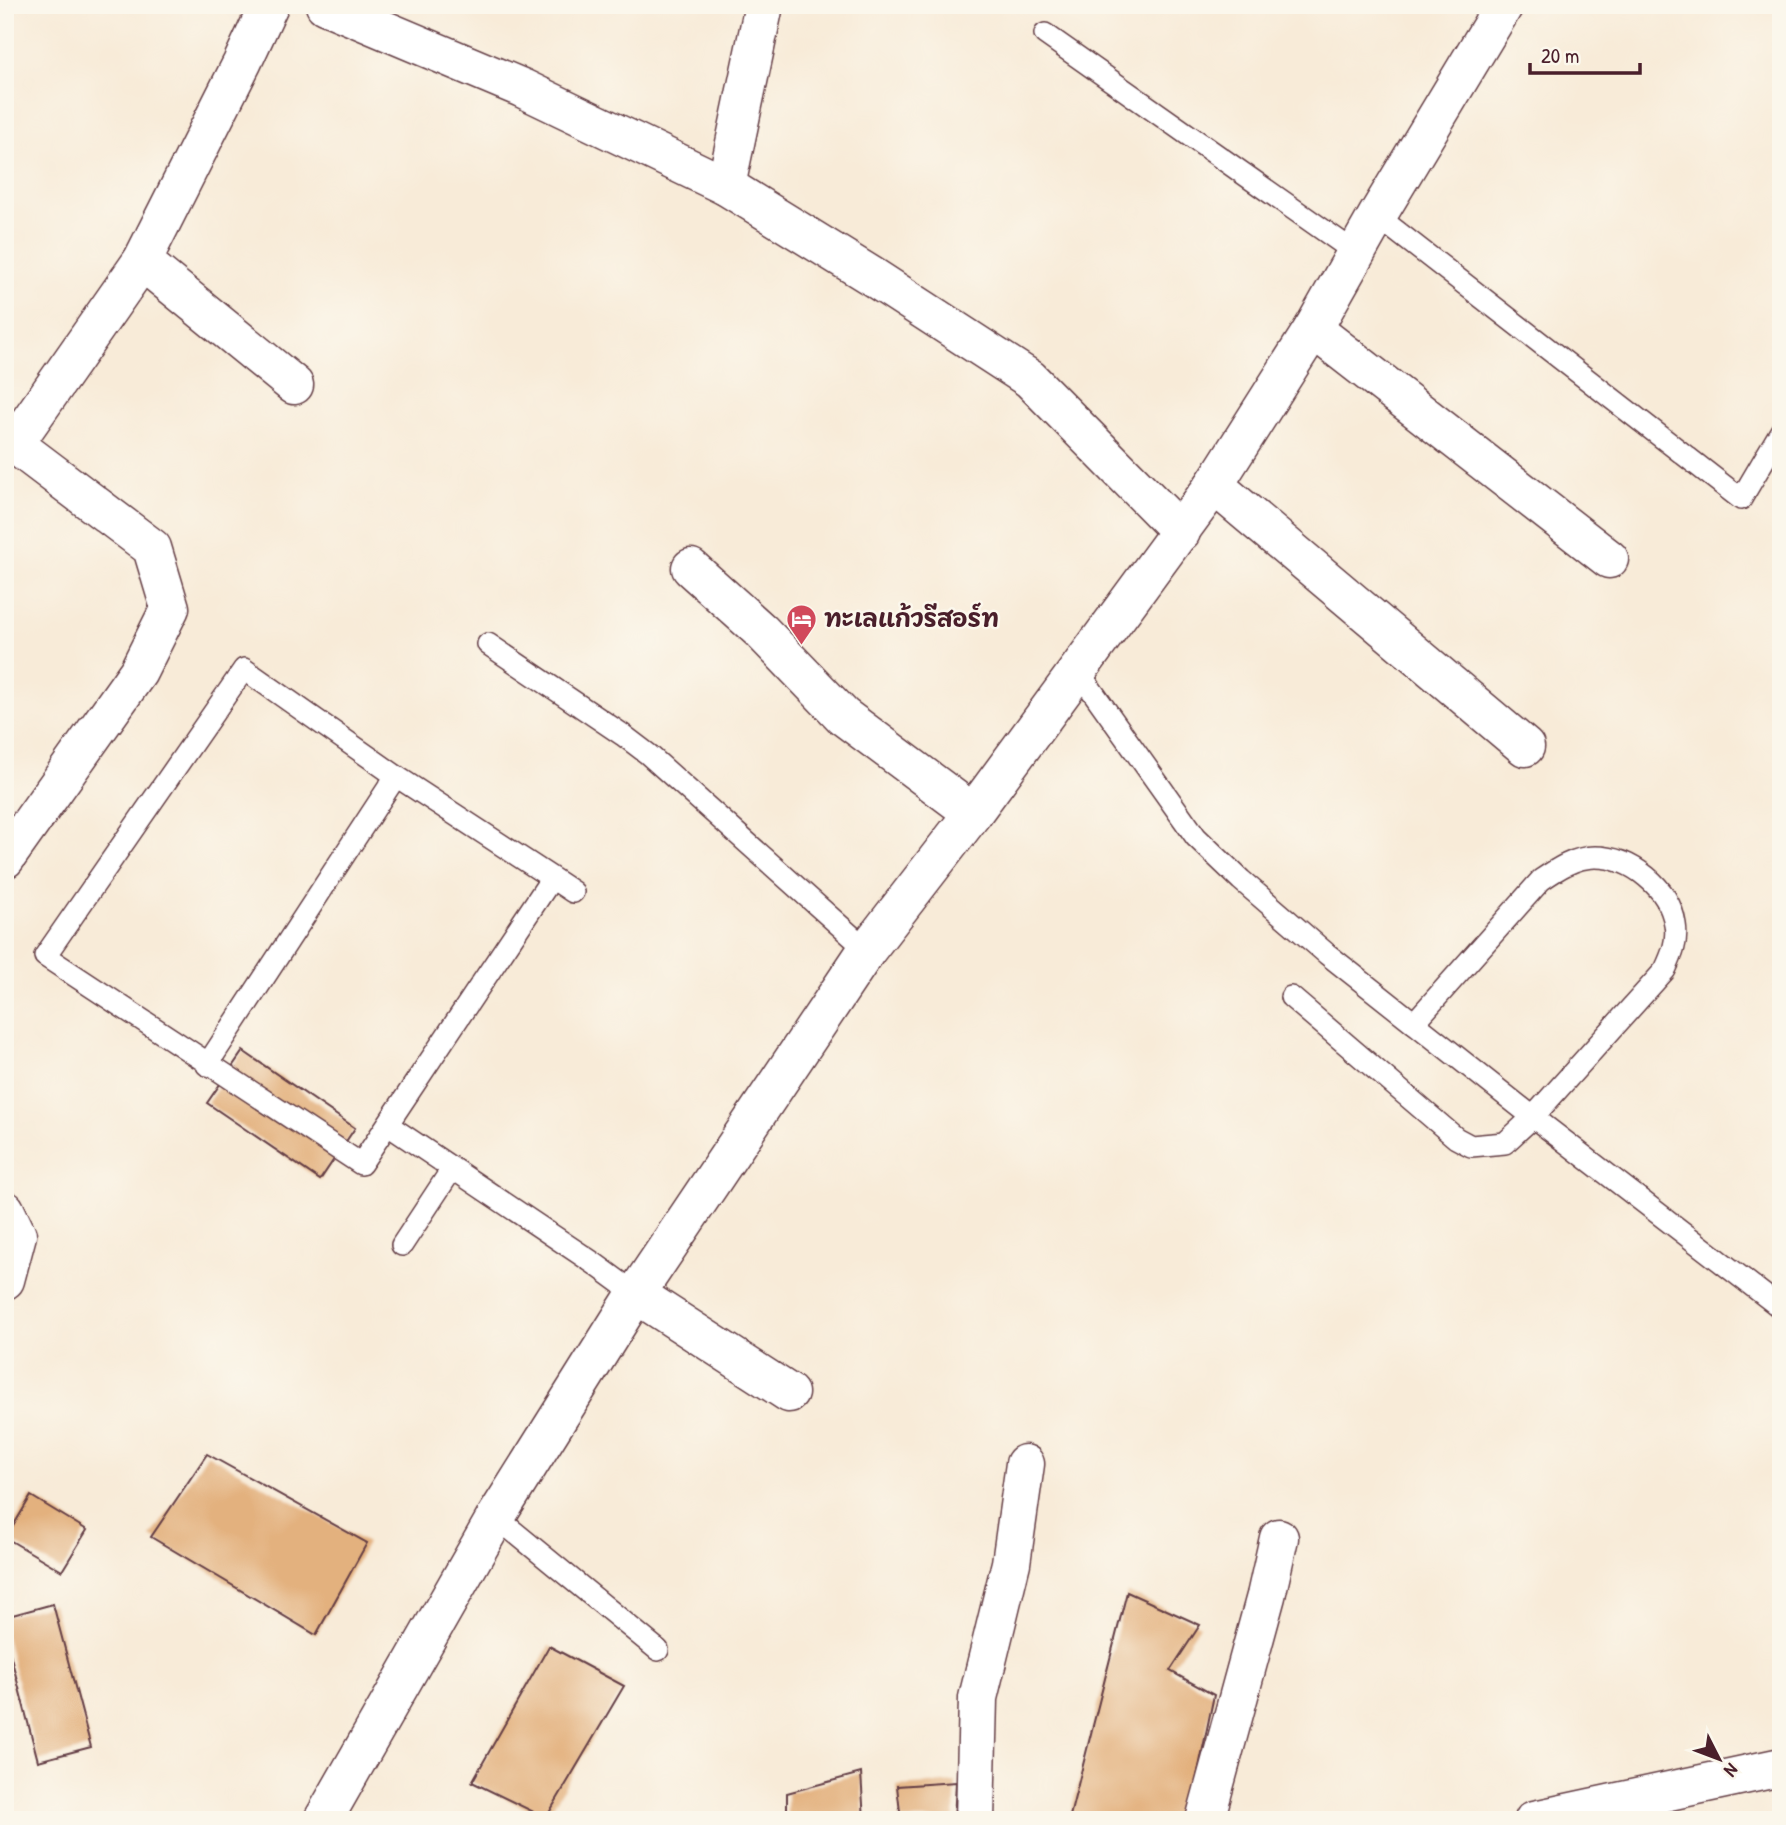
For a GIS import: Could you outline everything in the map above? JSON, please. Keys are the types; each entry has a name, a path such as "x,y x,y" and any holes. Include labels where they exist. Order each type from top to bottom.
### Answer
{"street":[{"path":"5,859 138,672 170,608 152,548 9,440 142,261 269,5"},
{"path":"325,5 522,88 726,186 1030,379 1181,532"},
{"path":"726,186 764,5"},
{"path":"323,1820 496,1517 636,1294 867,950 1078,671 1214,485 1313,329 1377,216 1504,5"},
{"path":"142,261 294,385"},
{"path":"1313,329 1609,559"},
{"path":"1214,485 1525,747"},
{"path":"691,568 761,631 843,716 972,813"},
{"path":"5,1210 17,1235 5,1280"},
{"path":"636,1294 789,1394"},
{"path":"975,1820 978,1698 1011,1563 1026,1464"},
{"path":"1205,1820 1266,1596 1279,1538"},
{"path":"1534,1820 1781,1767"}],"lane":[{"path":"1045,34 1356,253"},
{"path":"1377,216 1741,499 1781,431"},
{"path":"488,644 648,754 867,950"},
{"path":"552,878 362,1164 207,1065 45,956 244,669 396,776 552,878 573,892"},
{"path":"1078,671 1196,838 1327,954 1532,1117 1781,1308"},
{"path":"207,1065 396,776"},
{"path":"1291,997 1456,1138 1471,1146 1505,1143 1532,1117 1665,970 1675,948 1675,924 1667,901 1646,876 1620,860 1593,857 1558,869 1541,880 1414,1023"},
{"path":"388,1125 636,1294"},
{"path":"402,1245 452,1169"},
{"path":"496,1517 658,1650"}],"building":[{"path":"243,1051 355,1128 320,1180 207,1103"},
{"path":"207,1454 367,1543 316,1635 151,1537"},
{"path":"31,1496 87,1530 62,1571 6,1538"},
{"path":"1127,1592 1200,1625 1170,1671 1214,1695 1188,1820 1069,1820"},
{"path":"53,1604 91,1747 38,1761 5,1634 5,1617"},
{"path":"549,1646 624,1686 546,1818 472,1782"},
{"path":"861,1773 864,1820 787,1820 787,1793"},
{"path":"956,1782 954,1820 901,1820 897,1786"}],"place":[{"name":"ทะเลแก้วรีสอร์ท","path":"801,646"}]}
